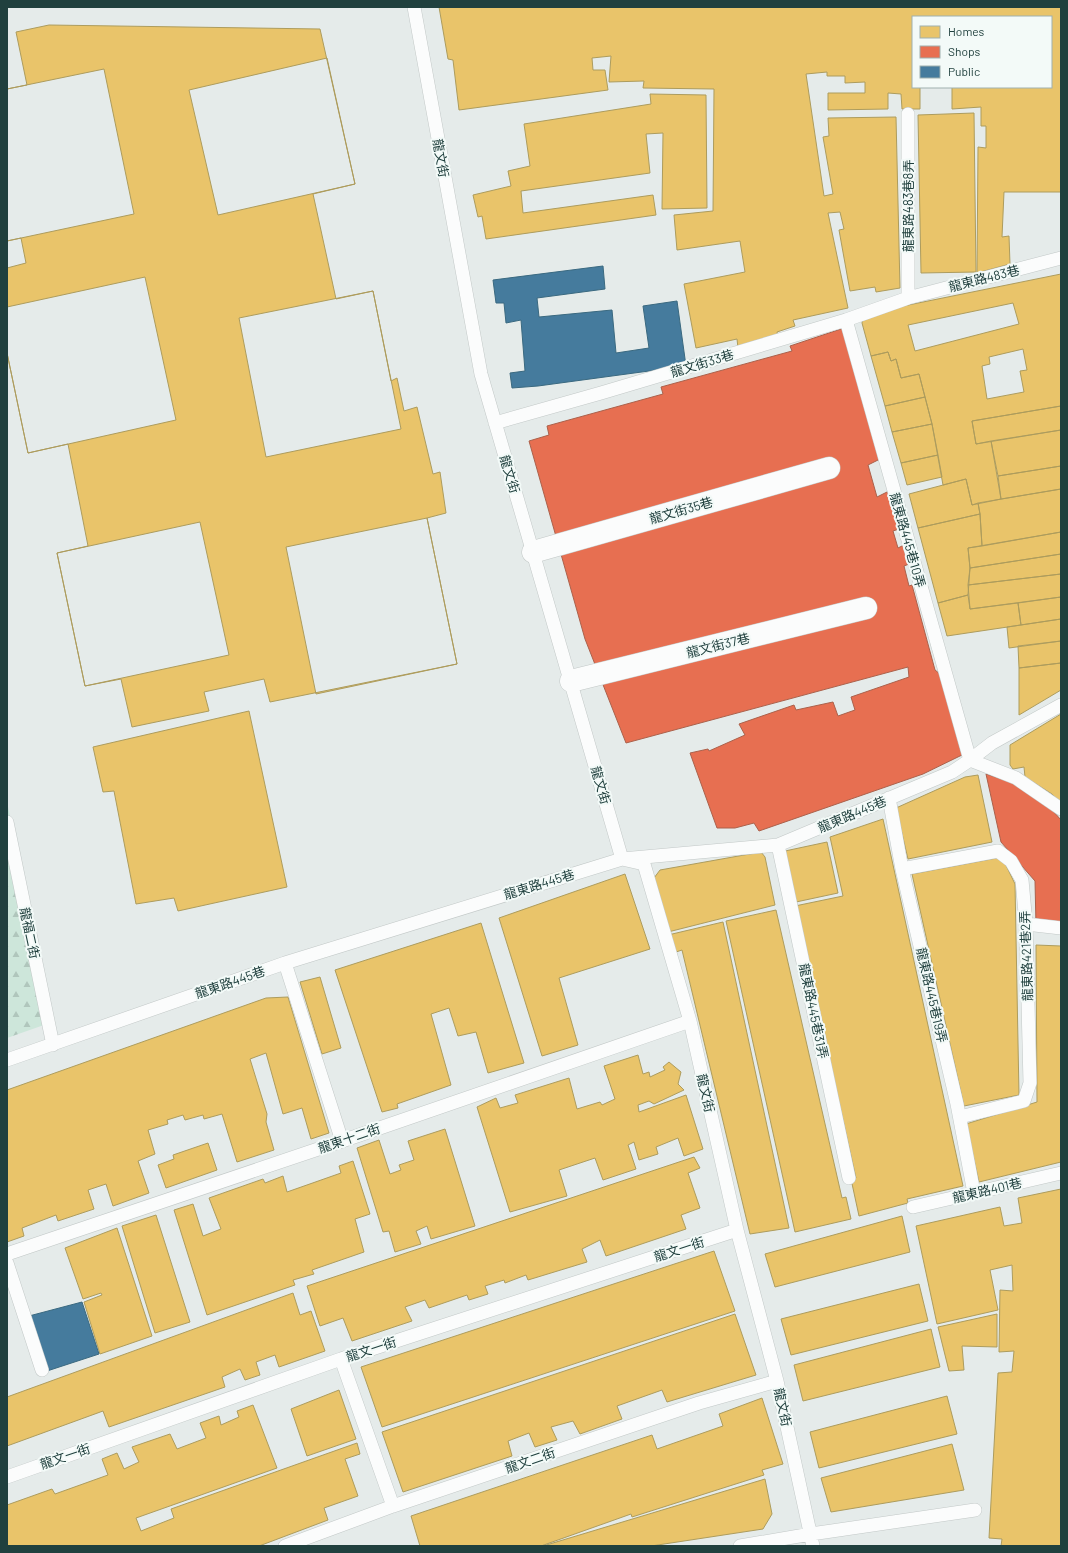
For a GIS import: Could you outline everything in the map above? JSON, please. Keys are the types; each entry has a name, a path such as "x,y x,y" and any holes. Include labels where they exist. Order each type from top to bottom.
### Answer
{"street":[{"name":"龍文街35巷","path":"533,552 829,468"},
{"name":"龍文街37巷","path":"571,681 866,608"}],"lane":[{"name":"龍文街","path":"414,7 481,374 622,859 644,864 690,1021 738,1230 777,1381 812,1540"},
{"name":"龍東路483巷8弄","path":"908,114 908,298"},
{"name":"龍東路483巷","path":"908,298 1061,258"},
{"name":"龍文街33巷","path":"495,423 601,394 846,320 908,298"},
{"name":"龍東路445巷10弄","path":"846,320 970,760"},
{"name":"龍東路445巷","path":"7,1060 285,963 622,859 778,845 952,772 992,743 1061,705"},
{"path":"970,760 1016,778 1061,809"},
{"name":"龍東路445巷19弄","path":"888,798 902,869 960,1117 974,1193"},
{"name":"龍福二街","path":"7,822 53,1045"},
{"name":"龍東路445巷31弄","path":"778,845 848,1178"},
{"name":"龍東路421巷2弄","path":"902,869 998,851 1011,861 1022,880 1026,924 1030,1083 1024,1101 960,1117"},
{"path":"1026,924 1061,928"},
{"path":"285,963 342,1141"},
{"name":"龍東十二街","path":"7,1254 342,1141 690,1021"},
{"name":"龍東路401巷","path":"913,1207 1061,1173"},
{"name":"龍文一街","path":"7,1477 341,1359 738,1230"},
{"path":"7,1263 42,1370"},
{"path":"341,1359 393,1506"},
{"name":"龍文二街","path":"285,1546 393,1506 699,1403 777,1381"},
{"path":"740,1546 812,1540 976,1510"}],"green space":[{"path":"7,802 49,1002 44,1025 7,1038"}],"building: Homes":[{"path":"439,7 1061,7 1061,192 1004,192 1002,237 1009,236 1010,264 977,273 978,147 986,148 986,126 981,126 981,107 952,109 952,88 1052,88 1052,16 912,16 912,88 920,88 920,109 902,109 901,94 888,93 888,109 828,110 828,93 865,93 865,82 845,83 845,76 827,76 827,72 806,74 824,196 833,194 823,137 829,136 828,118 896,117 900,288 876,292 875,287 850,291 839,230 844,229 840,212 828,213 848,308 793,320 795,326 777,332 778,337 738,348 737,339 696,348 684,284 745,272 740,241 677,250 674,215 713,211 714,89 643,88 644,81 609,82 611,56 592,58 593,70 605,70 608,90 459,110 453,60 448,59"},
{"path":"49,25 320,29 355,184 313,194 336,299 373,291 391,381 397,378 404,411 417,407 433,474 440,472 446,513 427,518 457,664 270,702 264,679 204,692 209,711 132,727 121,679 85,686 57,553 88,546 68,444 28,453 7,353 7,268 26,263 21,238 7,241 7,89 27,85 16,32"},
{"path":"327,58 355,184 218,215 189,90"},
{"path":"104,69 134,214 7,241 7,89"},
{"path":"650,94 706,95 707,208 662,209 663,133 646,134 650,173 521,191 523,213 653,195 656,215 486,239 482,216 478,217 473,195 511,186 508,171 530,166 524,124 651,104"},
{"path":"974,113 976,272 921,273 918,115"},
{"path":"1061,274 1061,406 972,421 976,444 991,441 1001,499 972,505 966,479 943,485 932,424 919,374 901,378 896,359 891,361 888,352 871,356 862,323 864,314","holes":["1013,303 1019,324 915,351 908,325","1023,349 1027,370 1020,371 1024,392 987,399 982,366 990,364 989,357"]},
{"path":"145,277 176,420 28,453 7,353 7,307"},
{"path":"373,291 401,429 266,457 239,318"},
{"path":"888,352 891,361 896,359 901,378 919,374 925,397 885,406 871,356"},
{"path":"925,397 932,424 892,432 885,406"},
{"path":"1061,406 1061,430 976,444 972,421"},
{"path":"932,424 938,455 901,463 892,432"},
{"path":"1061,430 1061,466 998,476 991,441"},
{"path":"938,455 942,477 907,485 901,463"},
{"path":"1061,466 1061,489 1001,499 998,476"},
{"path":"966,479 972,505 978,503 980,514 918,528 909,494"},
{"path":"1061,489 1061,532 982,546 978,503"},
{"path":"980,514 982,546 968,548 970,568 968,595 938,603 918,528"},
{"path":"427,518 457,664 316,694 286,547"},
{"path":"200,522 229,655 85,686 57,553"},
{"path":"1061,532 1061,554 970,568 968,548"},
{"path":"1061,554 1061,574 968,585 970,568"},
{"path":"1061,574 1061,597 970,609 968,585"},
{"path":"968,595 970,609 1018,603 1021,625 947,636 938,603"},
{"path":"1061,597 1061,619 1021,625 1018,603"},
{"path":"1061,619 1061,641 1009,648 1007,627"},
{"path":"1061,641 1061,663 1019,668 1018,646"},
{"path":"1061,663 1061,690 1019,715 1019,668"},
{"path":"249,711 287,887 178,911 174,898 136,904 114,791 103,792 93,747"},
{"path":"1061,714 1061,803 1052,794 1025,777 1024,767 1013,769 1010,765 1010,745"},
{"path":"978,775 992,842 908,859 896,808 965,777"},
{"path":"883,819 963,1186 907,1199 908,1203 859,1216 851,1179 856,1178 795,906 843,896 830,837"},
{"path":"827,842 838,893 796,902 785,851"},
{"path":"761,852 765,857 775,905 668,932 654,878 660,870"},
{"path":"1002,857 1015,884 1019,1095 964,1106 912,874"},
{"path":"625,874 650,949 559,978 578,1045 542,1056 499,918"},
{"path":"776,910 842,1198 846,1197 851,1219 795,1232 726,921"},
{"path":"723,922 789,1228 750,1234 682,950 673,953 668,935"},
{"path":"481,923 524,1063 488,1073 476,1032 458,1036 449,1008 431,1014 451,1085 397,1104 398,1108 382,1112 335,970"},
{"path":"1036,945 1061,946 1061,1162 979,1182 966,1124 1037,1102"},
{"path":"320,977 341,1048 322,1054 300,982"},
{"path":"288,997 329,1133 311,1139 302,1108 283,1114 266,1053 250,1059 267,1114 266,1122 274,1150 237,1162 222,1114 204,1119 203,1115 185,1120 183,1115 167,1120 168,1124 148,1130 155,1154 138,1161 149,1193 113,1206 106,1184 88,1190 94,1209 58,1221 56,1215 22,1228 24,1236 7,1242 7,1090 266,998"},
{"path":"638,1055 643,1074 649,1072 650,1077 665,1070 663,1067 669,1062 681,1072 678,1084 684,1090 654,1104 649,1101 638,1105 639,1112 686,1095 703,1149 684,1156 678,1138 656,1147 658,1154 639,1160 634,1142 628,1145 636,1169 603,1180 595,1158 559,1170 567,1196 510,1212 477,1107 496,1098 500,1108 518,1103 515,1095 569,1078 577,1109 600,1102 602,1105 615,1099 604,1066"},
{"path":"445,1129 475,1226 431,1239 427,1226 416,1231 421,1244 395,1252 389,1231 383,1232 357,1148 379,1140 390,1174 401,1170 399,1165 414,1160 408,1141"},
{"path":"208,1143 217,1170 166,1188 158,1165 174,1159 173,1155"},
{"path":"694,1157 700,1168 688,1173 700,1208 681,1215 686,1229 606,1256 600,1240 582,1249 587,1262 528,1280 526,1275 505,1283 504,1280 485,1286 488,1294 469,1300 467,1295 429,1308 425,1300 405,1307 412,1321 352,1341 343,1318 320,1326 307,1286"},
{"path":"353,1161 370,1214 355,1219 364,1252 312,1270 314,1274 293,1280 295,1285 207,1315 174,1210 193,1204 203,1236 221,1229 209,1198 263,1179 265,1183 283,1176 287,1192 341,1173 339,1166"},
{"path":"1061,1189 1061,1546 1001,1546 1002,1539 989,1538 998,1373 1012,1372 1014,1351 999,1352 1000,1290 1013,1291 1012,1265 990,1270 998,1310 937,1324 916,1226 1000,1207 1004,1226 1022,1223 1018,1198"},
{"path":"156,1215 190,1322 155,1333 122,1226"},
{"path":"902,1216 910,1252 775,1287 765,1254"},
{"path":"117,1228 152,1336 100,1354 84,1302 102,1295 101,1293 83,1299 65,1248"},
{"path":"714,1251 735,1311 382,1427 361,1367"},
{"path":"919,1284 928,1321 791,1355 781,1319"},
{"path":"293,1293 300,1315 311,1311 325,1351 279,1367 275,1355 256,1362 260,1375 245,1380 240,1369 222,1377 225,1387 109,1427 103,1411 7,1446 7,1397"},
{"path":"735,1314 756,1375 667,1402 662,1390 617,1406 622,1419 580,1434 573,1421 551,1427 557,1440 535,1447 529,1433 508,1441 512,1456 403,1492 382,1432"},
{"path":"997,1314 997,1347 962,1346 964,1370 949,1371 938,1327"},
{"path":"931,1329 940,1367 803,1401 794,1365"},
{"path":"339,1390 356,1439 307,1456 291,1409"},
{"path":"947,1396 957,1434 819,1468 810,1432"},
{"path":"762,1398 783,1464 762,1470 764,1475 632,1517 631,1514 541,1546 420,1546 411,1516 652,1435 657,1449 723,1426 719,1414"},
{"path":"253,1405 277,1468 136,1518 141,1531 174,1518 171,1509 357,1443 360,1454 345,1459 358,1496 324,1508 328,1520 259,1546 7,1546 7,1505 52,1489 55,1494 108,1475 102,1459 117,1453 124,1469 139,1462 132,1447 170,1434 177,1449 206,1438 200,1423 219,1416 221,1425 239,1417 237,1411"},
{"path":"952,1444 964,1490 831,1512 821,1478"},
{"path":"765,1479 772,1514 763,1529 651,1546 543,1546"}],"building: Shops":[{"path":"844,328 880,459 868,465 877,497 889,491 899,529 893,531 898,548 904,545 909,564 904,566 909,586 912,585 935,670 940,674 962,755 923,774 759,831 754,823 735,828 717,828 690,753 708,749 709,751 745,735 739,724 794,705 796,710 833,702 838,716 855,710 851,697 909,677 908,667 626,743 585,639 529,441 549,435 547,426 663,394 661,387 792,351 790,346"},
{"path":"986,774 1011,782 1045,802 1061,820 1061,925 1036,925 1035,881 1001,842"}],"building: Public":[{"path":"603,266 605,289 537,298 539,317 612,310 616,353 649,348 643,306 677,301 686,366 538,386 512,388 510,373 525,371 521,320 506,323 504,303 496,303 493,280"},
{"path":"82,1302 99,1354 47,1371 29,1316"}]}
